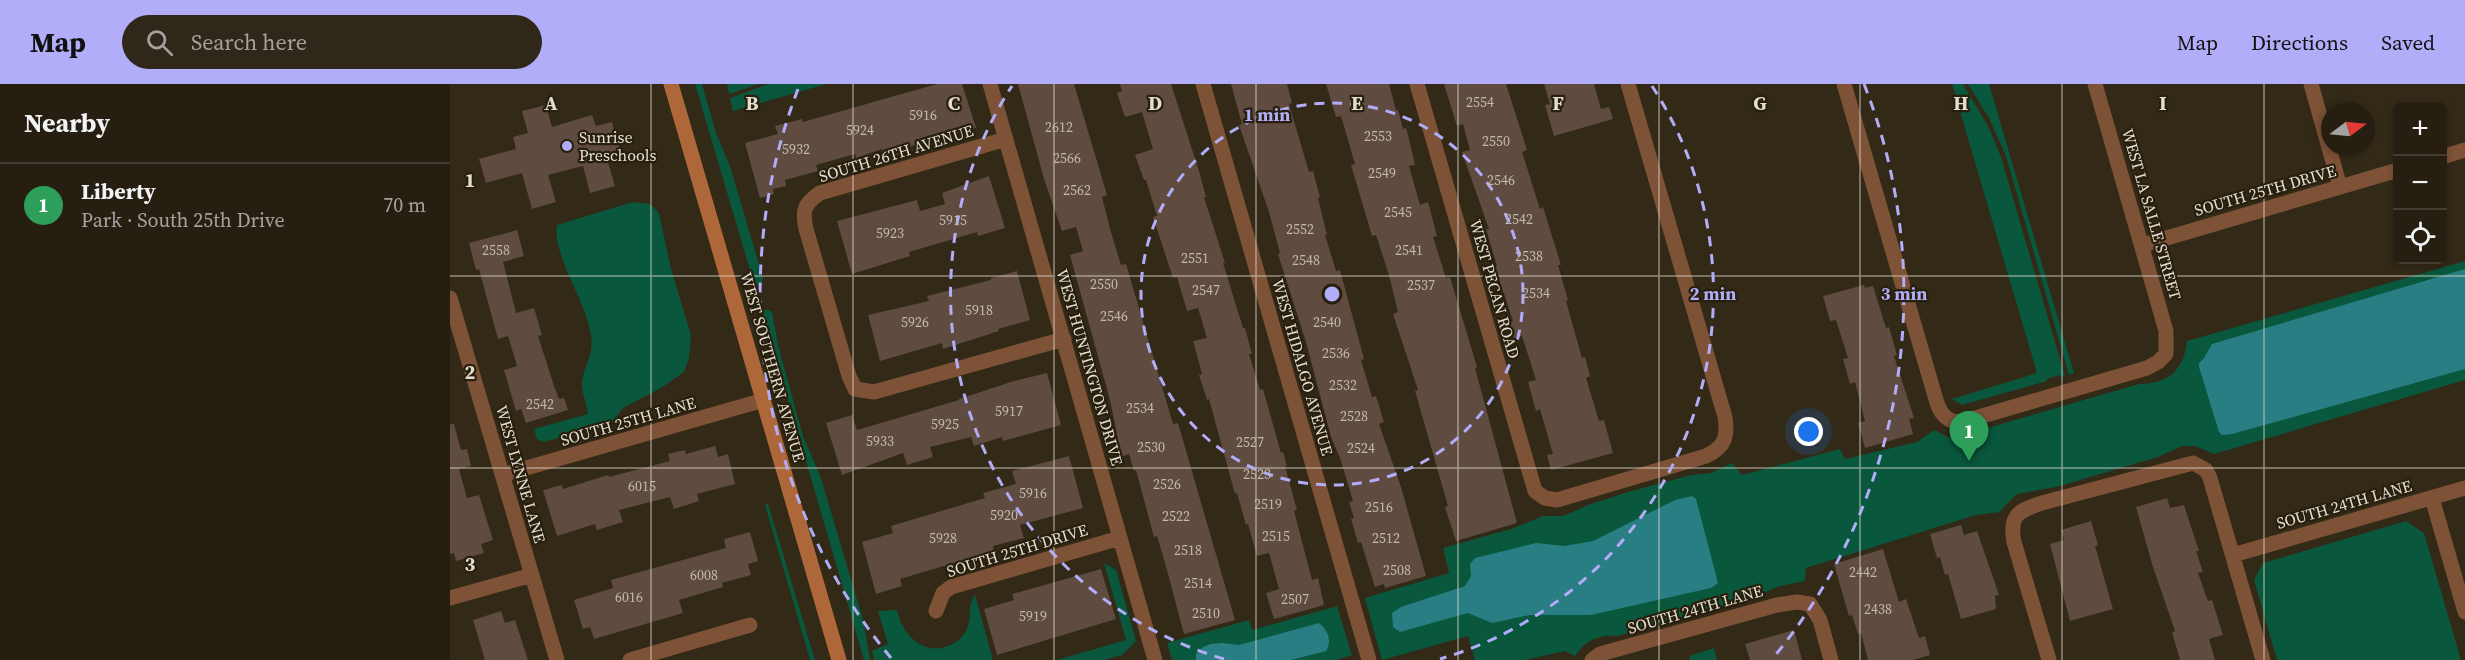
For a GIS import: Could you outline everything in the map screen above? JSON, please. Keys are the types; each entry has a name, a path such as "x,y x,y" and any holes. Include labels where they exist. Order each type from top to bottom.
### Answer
{"main road":[{"name":"WEST SOUTHERN AVENUE","path":"671,84 839,660"}],"street":[{"name":"WEST HUNTINGTON DRIVE","path":"990,84 1155,660"},
{"name":"WEST HIDALGO AVENUE","path":"1203,84 1369,660"},
{"name":"WEST PECAN ROAD","path":"1417,84 1534,491 1545,498 1557,500 1706,456 1718,450 1725,441 1725,417 1628,84"},
{"name":"WEST LA SALLE STREET","path":"1844,84 1937,403 1945,418 1955,422 2147,368 2166,354 2166,331 2095,84"},
{"path":"2311,84 2340,187"},
{"name":"SOUTH 26TH AVENUE","path":"1006,139 820,193 803,212 823,288 849,376 855,389 869,393 1064,339"},
{"path":"2447,155 2465,150"},
{"name":"SOUTH 25TH DRIVE","path":"2143,245 2393,171"},
{"name":"WEST LYNNE LANE","path":"450,298 557,660"},
{"name":"SOUTH 25TH LANE","path":"502,475 764,400"},
{"path":"2049,660 2014,542 2012,529 2014,518 2020,512 2042,503 2186,464 2199,465 2206,470 2263,660"},
{"name":"SOUTH 24TH LANE","path":"2233,555 2465,488"},
{"path":"2432,498 2465,612"},
{"name":"SOUTH 25TH DRIVE","path":"936,611 943,593 951,587 1120,538"},
{"path":"450,598 532,575"},
{"name":"SOUTH 24TH LANE","path":"1592,660 1600,654 1777,605 1797,602 1810,604 1820,620 1831,660"},
{"path":"630,660 750,625"}],"green space":[{"path":"695,84 702,84 716,133 730,166 763,278 762,283 755,287"},
{"path":"727,84 759,84 729,94"},
{"path":"768,84 826,84 733,111 730,98"},
{"path":"1952,84 1963,84 1988,126 2001,157 2065,376 2060,377 2059,375 2047,381 1962,405 1952,399 2037,373"},
{"path":"1968,84 1989,84 2074,373 2069,375 2006,156 1990,120"},
{"path":"633,202 650,204 659,213 671,269 691,335 689,358 684,372 661,388 623,408 611,423 544,442 537,439 534,429 588,414 582,382 590,355 591,336 560,250 557,225"},
{"path":"2465,261 2465,380 2214,454 2195,446 2182,446 2158,457 2056,487 2017,494 1999,512 1976,515 1806,568 1805,581 1780,586 1754,597 1618,636 1593,639 1575,656 1565,651 1525,660 1475,660 1468,636 1382,660 1365,598 1449,573 1443,548 1511,529 1543,516 1563,516 1628,492 1691,475 1711,473 1732,463 1742,475 1840,449 1845,459 1917,442 1934,430 1950,438 1967,438 1991,427 2166,378 2173,373 2182,360 2187,341"},
{"path":"762,310 772,312 778,345 803,436 821,478 864,623 870,660 864,660"},
{"path":"768,504 815,660 810,660 765,505"},
{"path":"2406,521 2424,533 2461,660 2277,660 2254,580 2263,563"},
{"path":"1104,563 1116,570 1136,641 1122,655 1104,660 1057,660 1126,640"},
{"path":"975,595 993,660 874,660 872,651 888,644 878,611 897,610 900,620 911,637 918,643 936,649 946,647 963,636 969,624 970,606"},
{"path":"1337,606 1352,655 1336,660 1172,660 1167,643 1249,620 1252,630"},
{"path":"1714,648 1717,660 1690,660 1689,656"}],"water":[{"path":"2465,269 2465,369 2232,434 2222,435 2219,432 2199,367 2199,363 2212,344"},
{"path":"1692,496 1696,499 1718,583 1711,588 1591,615 1530,615 1492,623 1468,613 1400,632 1393,627 1392,613 1401,607 1465,586 1471,576 1470,564 1475,558 1536,543 1564,546 1593,541 1675,500"},
{"path":"1319,623 1328,636 1329,643 1326,651 1291,660 1196,660 1196,654 1203,647 1211,644 1239,645"}],"building":[{"path":"937,84 962,84 976,128 898,150 899,154 885,158 882,149 856,158 855,154 816,165 818,171 785,180 786,186 773,189 774,194 760,198 745,143 778,134 775,126 802,119 803,122"},
{"path":"1018,84 1074,84 1107,195 1102,197 1110,229 1121,265 1126,264 1173,424 1178,423 1235,620 1184,634 1136,470 1134,471 1129,454 1120,457 1110,400 1070,255 1083,251 1076,227 1062,231 1044,179"},
{"path":"1120,84 1171,84 1199,171 1206,197 1204,197 1225,263 1223,263 1243,328 1245,328 1252,354 1249,354 1260,390 1263,389 1281,453 1283,452 1287,466 1285,466 1297,510 1294,511 1312,580 1318,578 1324,605 1274,619 1266,593 1279,589 1269,553 1257,556 1237,493 1235,494 1209,399 1207,400 1199,375 1202,374 1193,341 1207,338 1198,308 1187,311 1177,277 1173,278 1153,217 1157,216 1146,180 1144,180 1135,155 1153,149 1142,112 1125,117 1117,93 1122,91"},
{"path":"1231,84 1287,84 1292,103 1289,104 1309,172 1313,171 1320,197 1318,198 1327,235 1325,235 1336,271 1340,270 1364,359 1361,360 1372,397 1376,396 1384,422 1379,424 1401,487 1426,576 1385,588 1384,584 1375,587 1351,519 1354,518 1349,502 1353,501 1331,437 1306,342 1278,254 1280,253 1269,212 1239,125 1242,124"},
{"path":"1326,84 1389,84 1396,110 1398,110 1403,129 1406,128 1410,143 1415,165 1409,166 1420,205 1428,202 1437,236 1433,237 1446,278 1450,277 1477,367 1475,368 1517,523 1456,541 1415,391 1418,390 1393,314 1398,312 1389,275 1376,235 1372,236 1351,165 1355,164 1341,116 1336,117"},
{"path":"1444,84 1506,84 1527,150 1522,152 1540,209 1543,207 1561,265 1558,265 1568,300 1566,301 1582,358 1585,357 1590,376 1586,378 1599,421 1604,420 1613,453 1551,470 1547,455 1553,454 1540,409 1536,411 1528,382 1536,380 1522,336 1514,338 1509,322 1513,321 1495,267 1497,266 1486,229 1489,229 1462,152 1470,150 1463,124 1457,126"},
{"path":"1544,84 1594,84 1601,109 1609,107 1613,119 1554,136 1545,105 1550,104"},
{"name":"Sunrise Preschools","path":"546,105 552,127 592,115 596,126 612,122 621,155 607,159 615,186 590,193 583,166 548,175 556,202 532,209 522,173 486,183 479,159 516,149 513,137 528,133 522,111"},
{"path":"989,176 1005,228 978,236 977,232 909,252 910,256 852,274 837,221 917,200 920,211 945,204 942,193"},
{"path":"517,230 524,256 503,262 516,313 534,308 542,335 538,336 554,386 559,399 564,398 568,410 526,423 521,409 516,411 504,370 517,366 508,336 498,339 479,269 476,270 469,243"},
{"path":"1017,271 1030,320 943,349 942,343 880,361 868,315 929,301 927,296"},
{"path":"1864,285 1865,288 1873,286 1886,328 1889,327 1897,355 1894,356 1914,418 1909,419 1913,434 1865,448 1858,423 1865,421 1855,382 1850,384 1843,359 1848,358 1836,320 1830,321 1823,296"},
{"path":"1047,373 1061,425 1003,441 1002,437 974,446 971,437 930,447 933,457 907,465 903,453 842,475 826,423 852,415 857,430 1014,381"},
{"path":"450,424 454,424 461,450 467,449 471,466 459,469 467,498 479,495 493,540 481,544 484,553 456,561 454,553 450,554"},
{"path":"715,446 718,457 728,454 735,484 697,494 699,501 674,509 670,497 619,510 623,522 597,530 595,524 557,536 543,490 562,485 563,489 608,475 609,477 670,461 668,454 685,450 686,454"},
{"path":"1069,456 1083,508 1020,525 1024,538 993,546 994,551 900,579 902,586 876,594 862,542 893,533 891,526 985,498 983,493 1016,484 1012,471"},
{"path":"2167,498 2170,508 2184,505 2199,551 2196,551 2203,572 2198,573 2208,601 2212,600 2223,635 2209,639 2215,660 2180,660 2172,632 2175,631 2152,564 2136,507"},
{"path":"2091,521 2098,545 2095,546 2113,609 2070,621 2050,544 2064,540 2061,530"},
{"path":"1961,525 1964,535 1977,531 1999,595 1995,596 1996,609 1961,619 1948,574 1945,575 1940,557 1937,558 1930,534"},
{"path":"750,532 758,561 748,564 751,575 722,583 723,587 679,600 683,613 594,639 590,627 583,629 574,600 613,588 611,580 726,548 724,539"},
{"path":"1883,549 1899,602 1906,599 1919,638 1925,636 1930,655 1913,660 1868,660 1861,633 1858,634 1852,615 1849,616 1834,564"},
{"path":"1101,569 1116,619 997,655 984,609 1014,600 1012,594"},
{"path":"501,611 505,623 515,620 528,660 485,660 473,620"},
{"path":"1794,630 1802,660 1750,660 1745,644"}],"place":[{"name":"Sunrise Preschools","path":"567,146"},
{"name":"Liberty","path":"1969,461"}]}
